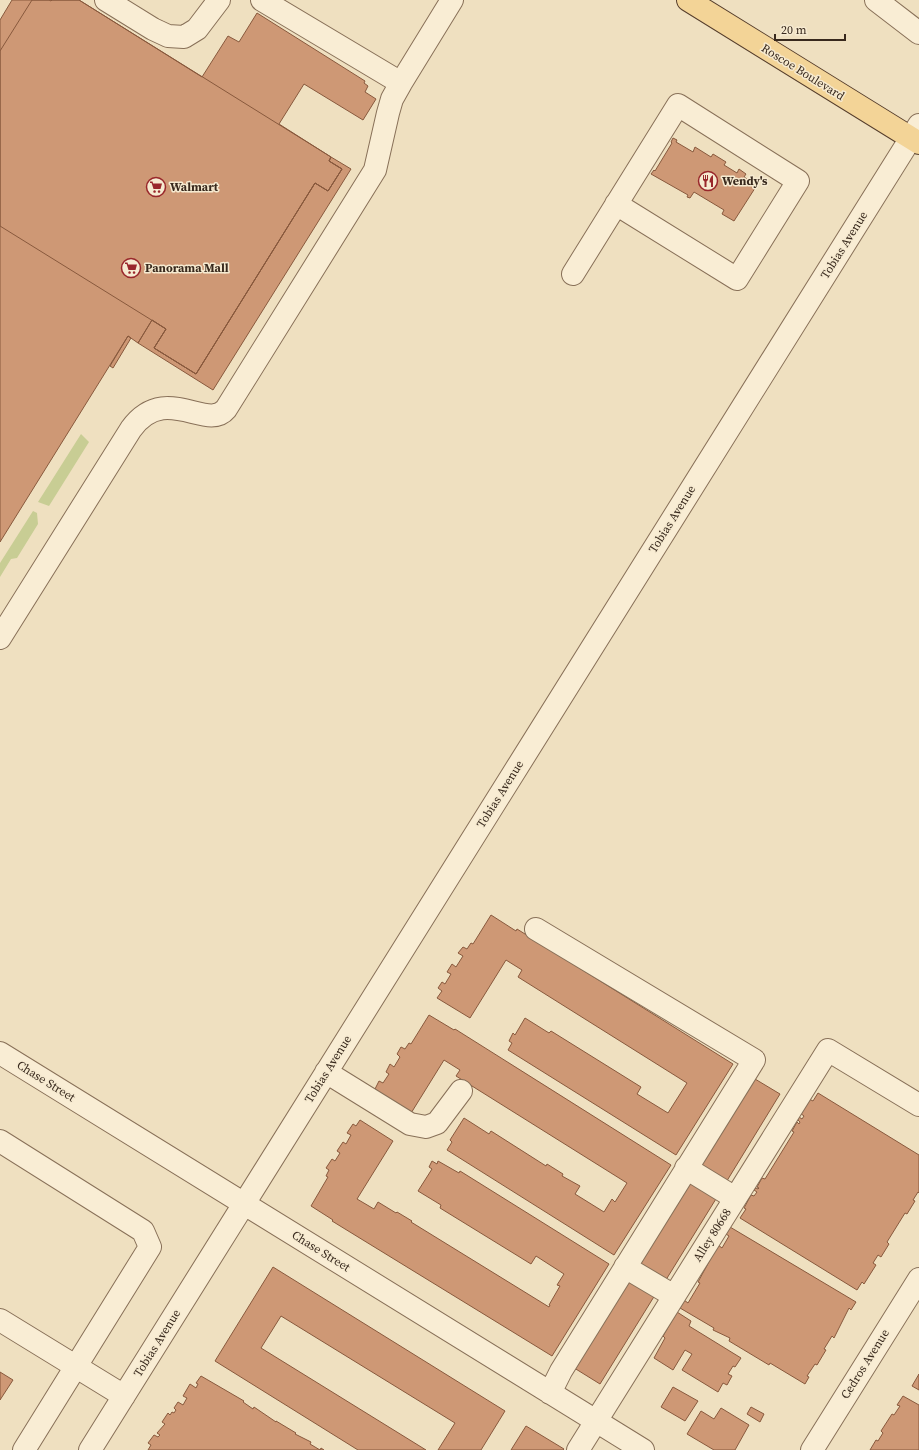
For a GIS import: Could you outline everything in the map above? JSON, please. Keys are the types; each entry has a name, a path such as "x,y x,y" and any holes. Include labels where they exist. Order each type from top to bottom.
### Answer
{"main road":[{"name":"Roscoe Boulevard","path":"688,0 916,135"}],"street":[{"path":"106,0 152,29 168,36 184,37 197,29 219,0"},
{"path":"262,0 401,83"},
{"path":"0,638 131,429 142,416 152,410 164,408 183,409 211,416 220,415 226,409 375,170 392,99 452,0"},
{"path":"876,0 919,33"},
{"path":"573,274 616,204 678,105 798,181 737,279 616,204"},
{"name":"Tobias Avenue","path":"90,1450 326,1072 916,135"},
{"path":"536,929 754,1060 625,1267 562,1370 550,1393"},
{"name":"Alley 80668","path":"578,1450 828,1050 919,1105"},
{"name":"Chase Street","path":"0,1053 643,1450"},
{"path":"326,1072 410,1124 426,1127 438,1123 461,1091"},
{"path":"0,1141 144,1231 150,1247 24,1450"},
{"path":"686,1168 735,1198"},
{"path":"625,1267 674,1296"},
{"name":"Cedros Avenue","path":"812,1450 919,1279"},
{"path":"0,1320 124,1396"}],"green space":[{"path":"81,434 89,442 49,506 38,502"},
{"path":"33,511 37,513 38,524 17,558 11,559 0,577 0,563"}],"building":[{"name":"Walmart","path":"12,0 79,0 331,157 329,161 342,169 328,191 315,183 196,374 154,348 166,329 0,226 0,20"},
{"name":"Walmart","path":"32,0 79,0 202,77 228,36 239,42 257,13 365,81 364,83 368,86 365,92 376,99 363,120 304,84 279,124 331,157 329,161 342,169 328,191 315,183 196,374 154,348 166,329 152,320 138,343 128,336 0,542 0,51"},
{"name":"Wendy's","path":"673,138 677,140 676,142 693,152 695,147 711,157 713,154 726,162 724,165 737,173 739,169 746,174 744,177 757,185 734,221 722,214 724,210 694,192 690,198 687,197 688,195 651,174 654,170 655,171 672,143"},
{"path":"331,157 351,169 213,390 138,343 152,320 166,329 154,348 196,374 315,183 328,191 342,169 329,161"},
{"path":"128,336 131,338 113,368 110,366"},
{"path":"491,915 516,931 517,929 733,1064 676,1155 508,1050 512,1043 509,1041 513,1033 515,1035 525,1018 549,1033 551,1031 641,1087 637,1094 668,1113 687,1083 518,977 522,970 506,960 470,1018 437,998 442,991 438,988 442,982 445,984 451,974 447,972 452,964 456,967 463,956 458,953 463,947 467,949 471,943 473,944"},
{"path":"429,1015 454,1030 455,1029 671,1165 614,1255 447,1150 452,1142 450,1140 464,1118 489,1134 491,1131 546,1166 547,1164 563,1174 562,1176 580,1186 575,1194 604,1212 612,1199 615,1202 627,1183 456,1076 460,1070 444,1060 408,1118 375,1098 379,1092 375,1089 379,1081 383,1083 389,1074 386,1072 390,1064 394,1067 400,1057 397,1054 401,1047 405,1049 409,1043 411,1044"},
{"path":"750,1076 780,1094 725,1184 695,1166"},
{"path":"818,1093 919,1155 919,1193 918,1192 913,1200 915,1201 907,1214 905,1213 887,1242 889,1244 881,1257 878,1255 873,1263 876,1265 864,1284 862,1282 857,1290 740,1218 746,1209 744,1208 751,1195 754,1196 757,1192 754,1190 759,1188 757,1187 762,1178 765,1179 794,1132 792,1131 797,1122 799,1124 799,1117 802,1119 804,1116 800,1113 809,1099 813,1101"},
{"path":"360,1120 393,1141 357,1199 374,1209 378,1202 396,1213 397,1212 549,1307 560,1286 557,1285 564,1274 536,1256 531,1264 440,1208 441,1205 418,1191 432,1169 429,1167 432,1161 437,1164 438,1161 459,1173 460,1171 609,1264 552,1356 332,1221 333,1220 311,1206 328,1177 326,1176 329,1170 326,1168 332,1159 335,1161 340,1153 337,1151 343,1142 346,1144 351,1135 347,1133 353,1124 356,1126"},
{"path":"689,1175 719,1194 664,1283 634,1265"},
{"path":"730,1227 856,1302 851,1310 849,1308 834,1338 832,1336 817,1365 815,1364 807,1376 809,1377 805,1384 729,1341 730,1338 713,1330 714,1328 680,1308 684,1300 688,1303 700,1283 698,1282 718,1245 722,1248 729,1236 726,1234"},
{"path":"273,1267 505,1411 481,1450 438,1450 455,1423 281,1316 261,1348 426,1450 358,1450 215,1361"},
{"path":"626,1277 655,1295 600,1384 571,1366"},
{"path":"677,1312 691,1321 689,1326 741,1358 728,1374 732,1376 727,1385 723,1383 718,1392 682,1370 692,1354 685,1350 673,1370 654,1358 665,1338 663,1336"},
{"path":"0,1372 13,1380 0,1400"},
{"path":"919,1374 919,1390 912,1386"},
{"path":"201,1376 244,1401 243,1402 253,1409 254,1407 296,1433 295,1434 311,1442 310,1444 320,1450 148,1450 151,1445 148,1443 154,1435 158,1437 160,1435 157,1433 165,1424 162,1422 168,1413 170,1415 172,1412 174,1413 176,1410 174,1408 178,1402 183,1405 187,1398 183,1396 190,1384 196,1388 198,1384 196,1383"},
{"path":"673,1387 698,1401 685,1421 661,1407"},
{"path":"903,1396 919,1405 919,1450 870,1450 876,1440 878,1441 883,1433 881,1431 892,1414 894,1415 900,1406 897,1405"},
{"path":"751,1407 764,1414 760,1422 747,1414"},
{"path":"721,1408 749,1425 735,1450 714,1450 687,1434 701,1411 714,1419"},
{"path":"526,1426 564,1449 511,1450"}],"place":[{"name":"Wendy's","path":"708,181"},
{"name":"Walmart","path":"156,187"},
{"name":"Panorama Mall","path":"131,268"}]}
